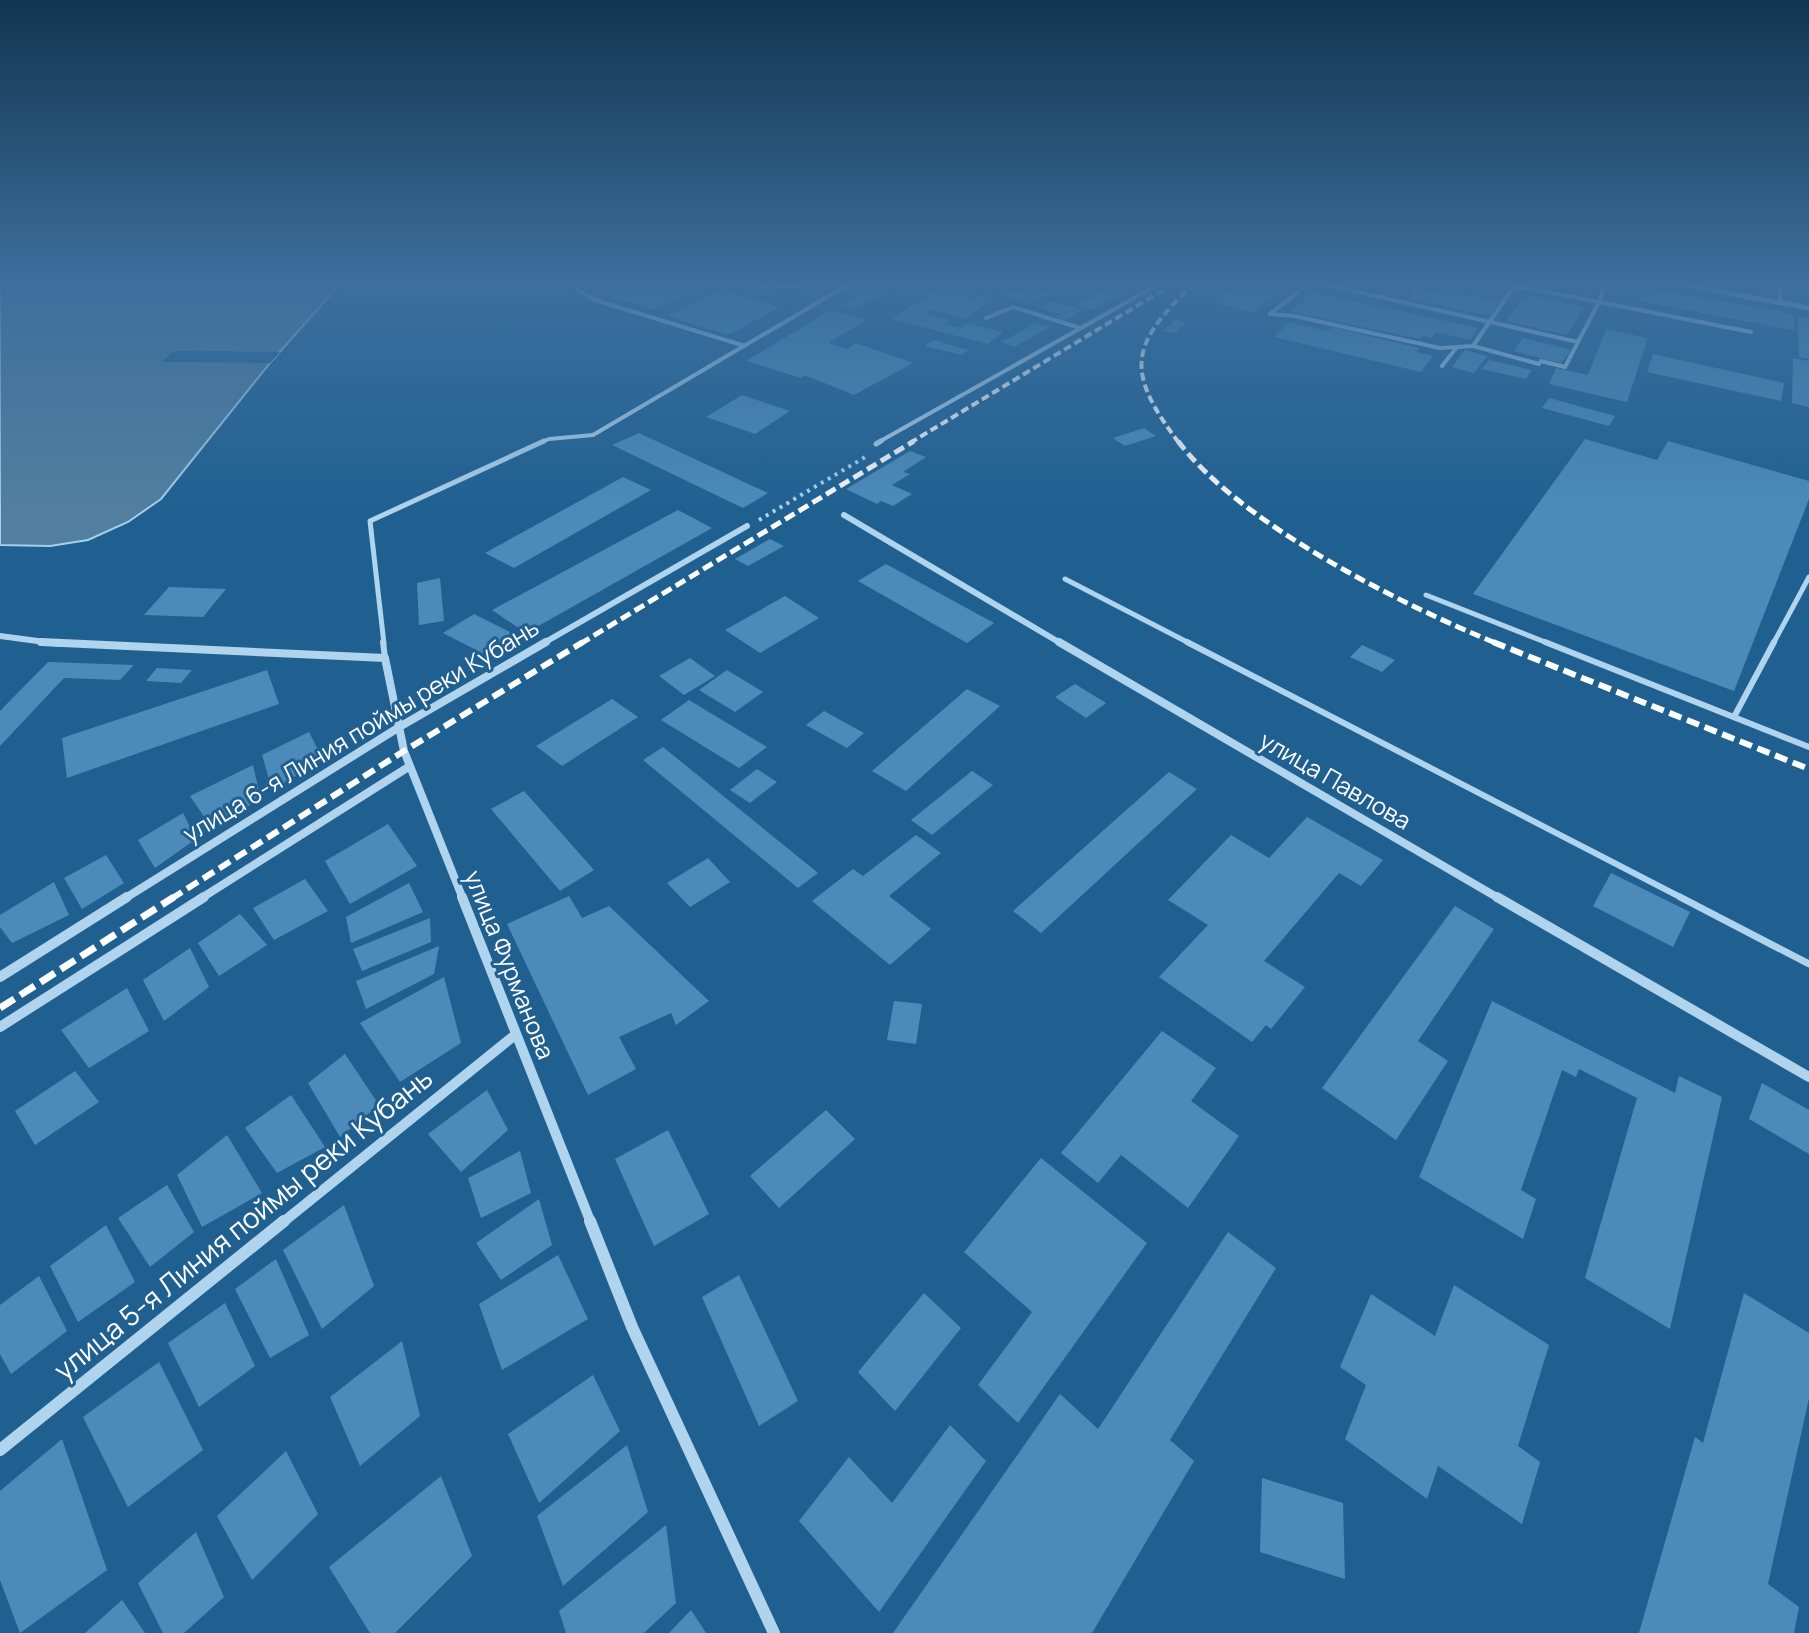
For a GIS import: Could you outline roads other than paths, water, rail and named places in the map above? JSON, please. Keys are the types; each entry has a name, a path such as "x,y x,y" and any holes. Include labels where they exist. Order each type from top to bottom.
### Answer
{"street":[{"name":"улица Павлова","path":"844,515 1220,738 1809,1077"},
{"name":"улица 6-я Линия поймы реки Кубань","path":"0,977 401,726 747,526"},
{"path":"0,636 51,644 385,658"},
{"name":"улица Фурманова","path":"385,658 410,766 515,1035 632,1327 774,1633"},
{"path":"0,1027 410,766"},
{"name":"улица 5-я Линия поймы реки Кубань","path":"0,1450 515,1035"}],"lane":[{"path":"385,658 370,521 549,439 593,435 721,360"},
{"path":"876,444 1023,360"},
{"path":"1442,366 1447,360"},
{"path":"1525,360 1565,367 1569,360"},
{"path":"1734,717 1809,577"},
{"path":"1065,579 1809,964"},
{"path":"1426,595 1809,747"}],"water":[{"path":"0,360 272,360 161,499 128,522 88,540 50,546 0,545"}],"railway":[{"path":"910,443 1047,360"},
{"path":"1142,360 1149,396 1179,443"},
{"path":"580,644 914,441"},
{"path":"1178,441 1206,472 1241,502 1325,559 1416,608 1498,644"},
{"path":"171,899 583,642"},
{"path":"1493,642 1809,769"},
{"path":"0,1008 174,897"}]}
